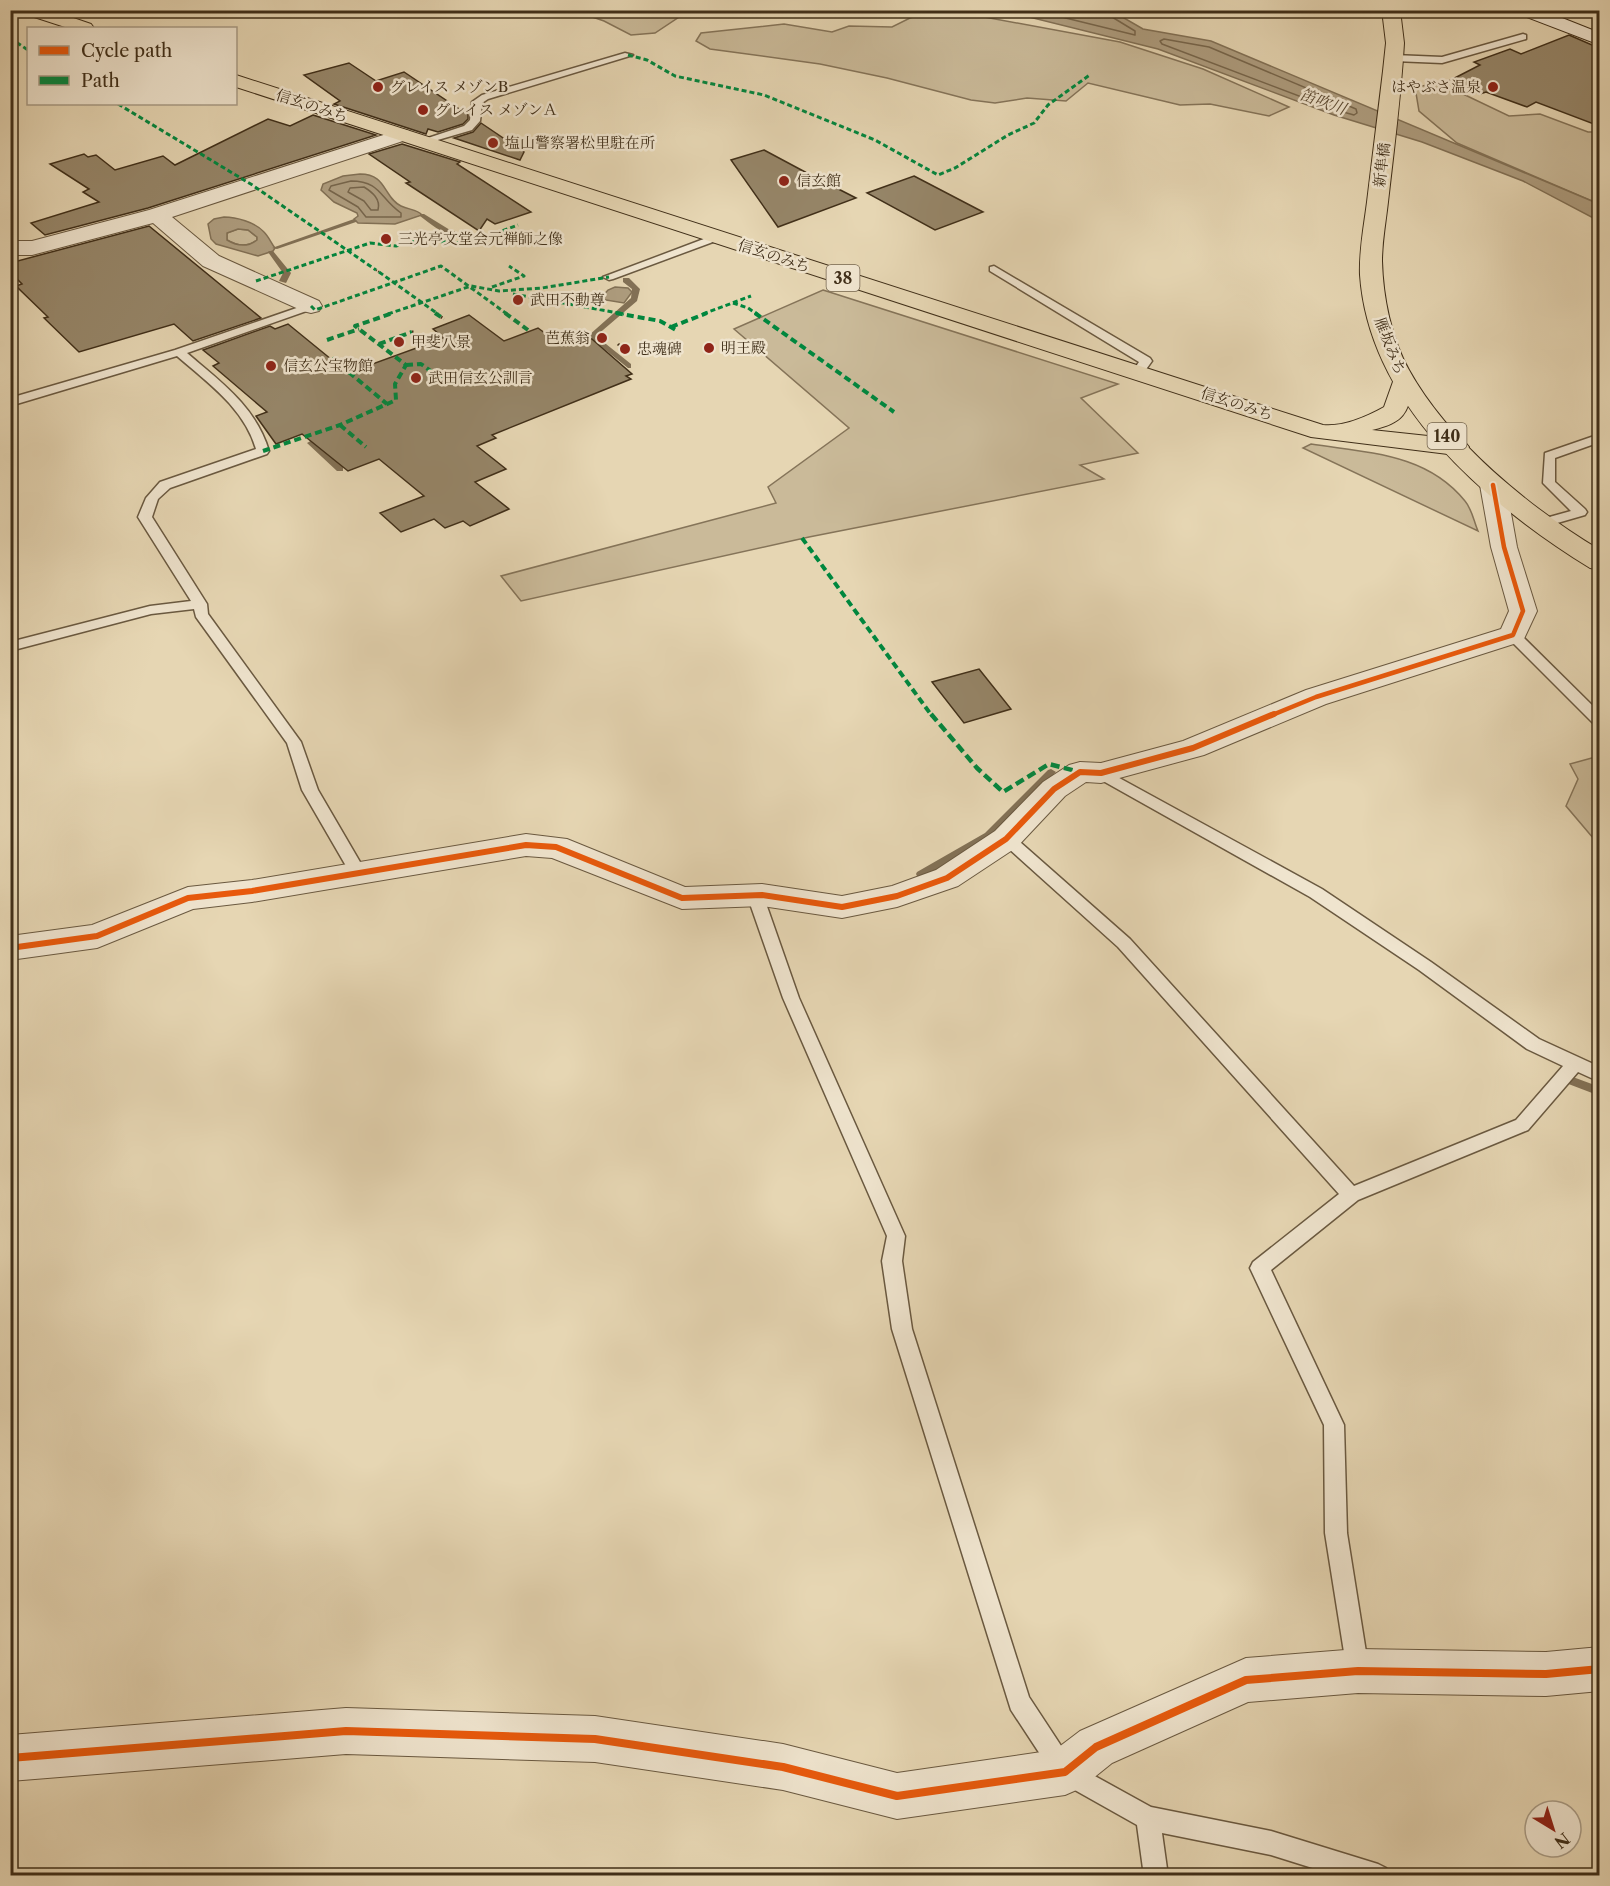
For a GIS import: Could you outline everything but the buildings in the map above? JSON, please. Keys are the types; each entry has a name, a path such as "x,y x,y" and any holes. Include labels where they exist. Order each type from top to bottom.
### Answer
{"main road":[{"path":"31,10 82,27"},
{"name":"140","path":"1391,10 1395,43 1394,65"},
{"name":"新隼橋","path":"1371,258 1394,65"},
{"name":"信玄のみち","path":"237,81 1320,432 1456,447"},
{"name":"雁坂みち","path":"1371,258 1378,319 1403,381 1456,447 1493,485 1540,524 1599,562"},
{"path":"1320,432 1346,430 1376,422 1395,411 1403,381"}],"street":[{"path":"1524,10 1599,40"},
{"path":"10,248 32,248 157,215 402,135"},
{"path":"157,215 211,261 311,306"},
{"path":"10,948 97,936 188,898 252,891 526,845 556,848 682,897 755,896 842,907 897,896 947,878 1006,839 1054,789 1080,772 1101,773 1193,748 1316,697 1513,635 1522,611 1504,547 1493,485"},
{"path":"10,1758 346,1731 595,1739 783,1767 897,1796 1065,1772 1096,1747 1246,1680 1358,1671 1546,1674 1599,1670"}],"lane":[{"path":"53,18 91,10"},
{"path":"1394,65 1442,60 1523,37"},
{"path":"424,141 468,128 475,121 477,102 485,97 628,55"},
{"path":"609,277 717,237"},
{"path":"994,269 1146,361 1138,372"},
{"path":"10,402 179,352 311,306"},
{"path":"179,352 231,400 256,427 262,452 165,485 152,498 145,517 200,604 201,614 294,742 310,790 359,874"},
{"path":"1540,524 1580,512 1549,483 1549,456 1599,438"},
{"path":"10,647 150,610 200,604"},
{"path":"1513,635 1599,722"},
{"path":"1101,773 1316,893 1425,966 1533,1044 1599,1075"},
{"path":"1006,839 1124,943 1351,1195"},
{"path":"755,896 791,998 896,1236 892,1261 902,1329 1019,1702 1065,1772 1148,1818 1271,1843 1378,1875"},
{"path":"1358,1671 1336,1533 1334,1425 1260,1268 1351,1195 1522,1125 1574,1065"},
{"path":"1148,1818 1156,1875"}],"shaded area":[{"path":"688,10 655,33 631,35 604,21 575,11"},
{"path":"937,10 1120,42 1203,69 1289,107 1269,116 1210,104 1180,105 1088,83 1066,101 1027,98 995,103 971,100 887,78 820,64 710,49 696,41 701,33 784,24 832,32 849,26 892,27 910,18"},
{"path":"1440,83 1509,116 1540,114 1588,132 1599,132 1599,204 1457,143 1419,111 1415,87"},
{"path":"238,229 248,230 257,237 257,240 242,245 227,240 227,233"},
{"path":"823,290 1118,384 1081,398 1138,453 1080,465 1104,479 809,537 521,601 501,576 776,503 768,487 849,428 734,329"},
{"path":"1311,444 1395,458 1432,473 1450,485 1465,501 1478,531 1303,448"},
{"path":"1600,756 1599,845 1566,806 1578,779 1570,764"}],"water":[{"name":"笛吹川","path":"1005,11 1112,11 1143,29 1211,41 1599,204 1599,221 1523,181 1422,142 1334,115 1158,49"},
{"path":"360,174 375,178 395,202 422,215 395,224 358,223 354,219 358,216 357,213 334,202 321,190 323,184 343,176"},
{"path":"229,217 251,223 264,232 275,248 273,251 258,256 216,244 211,239 208,224 214,219","holes":["238,229 248,230 257,237 257,240 250,244 235,244 227,240 227,233"]},
{"path":"615,287 628,288 632,292 624,303 600,299 608,290"}],"waterway":[{"path":"422,215 448,232 457,233"},
{"path":"275,248 354,221"},
{"path":"271,252 287,273 283,281"},
{"path":"626,280 636,289 634,299 592,336 628,366"},
{"path":"324,437 311,443 340,469"},
{"path":"921,874 989,835 1051,772"},
{"path":"1562,1077 1600,1092"}],"marked path":[{"path":"10,38 27,49"},
{"path":"628,55 647,60 675,76 764,95 875,140 938,175 955,168 1008,135 1034,123 1048,105 1091,74"},
{"path":"120,105 254,186"},
{"path":"255,187 376,270"},
{"path":"256,281 370,243 396,246 417,240 459,243 475,241 518,225"},
{"path":"311,306 315,310 441,266 528,330"},
{"path":"492,287 524,276 509,266"},
{"path":"379,272 441,317"},
{"path":"263,451 340,425 396,400 395,384 406,365 355,326 471,286 499,291 542,288 609,277"},
{"path":"513,294 660,321 676,330"},
{"path":"671,327 751,296"},
{"path":"733,303 748,308 894,412"},
{"path":"327,340 359,329"},
{"path":"379,344 412,332"},
{"path":"332,358 387,404"},
{"path":"406,365 421,364 446,382"},
{"path":"340,425 366,447"},
{"path":"802,538 925,708 977,768 1003,792 1049,764 1080,772"}],"cycle path":[{"path":"10,948 97,936 188,898 252,891 526,845 556,847 682,898 762,895 842,907 897,896 947,878 1006,839 1054,789 1080,772 1101,773 1193,748 1316,697 1513,635 1523,611 1504,547 1493,485"},
{"path":"10,1758 346,1731 595,1739 783,1767 897,1796 1065,1772 1096,1747 1246,1680 1358,1671 1546,1674 1600,1669"}],"place":[{"name":"グレイス メゾンB","path":"378,87"},
{"name":"はやぶさ温泉","path":"1493,87"},
{"name":"グレイス メゾンＡ","path":"423,110"},
{"name":"塩山警察署松里駐在所","path":"493,143"},
{"name":"信玄館","path":"784,181"},
{"name":"三光亭文堂会元禅師之像","path":"386,239"},
{"name":"武田不動尊","path":"518,300"},
{"name":"芭蕉翁","path":"602,338"},
{"name":"甲斐八景","path":"399,342"},
{"name":"明王殿","path":"709,348"},
{"name":"忠魂碑","path":"625,349"},
{"name":"信玄公宝物館","path":"271,366"},
{"name":"武田信玄公訓言","path":"416,378"}]}
